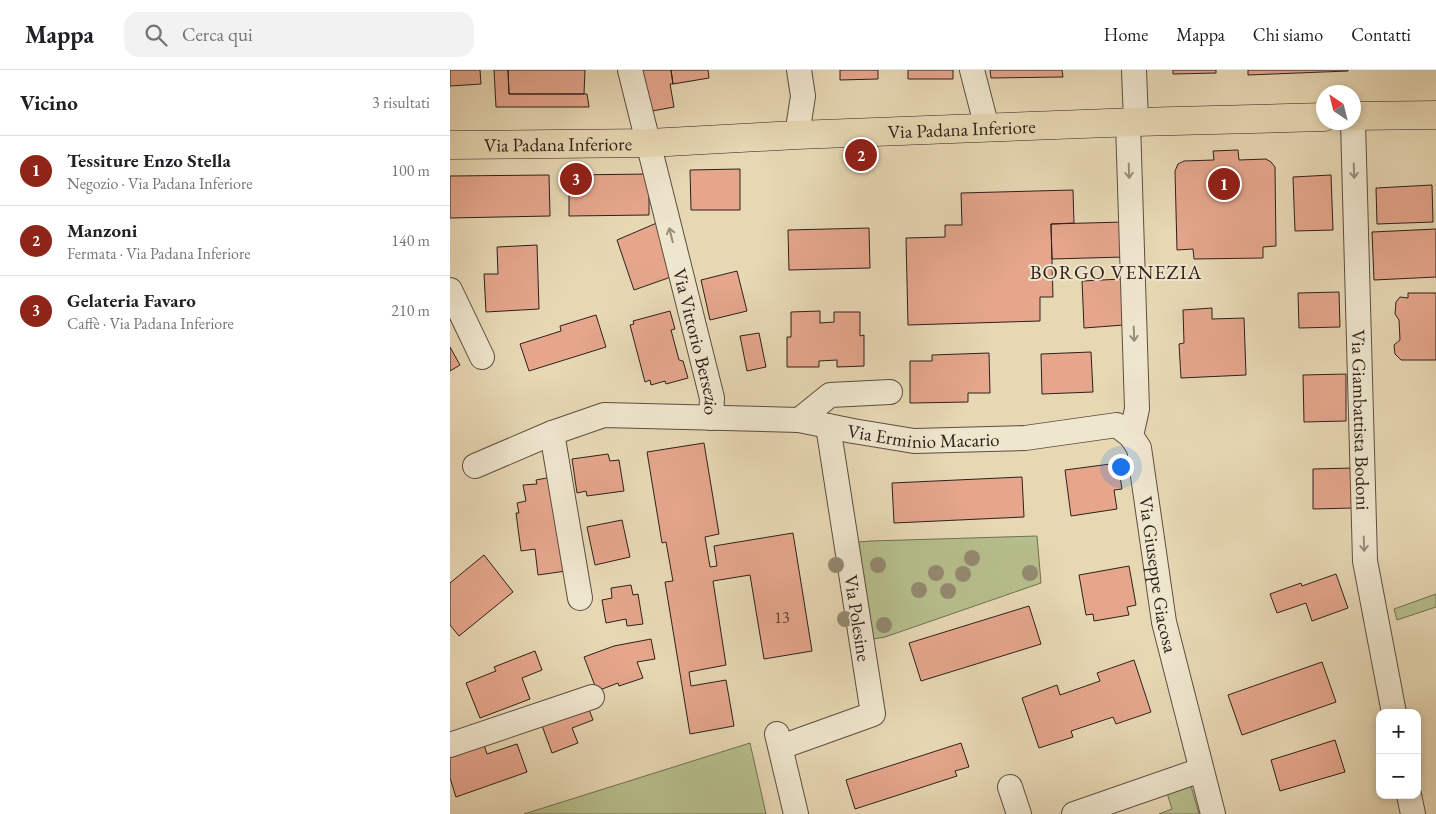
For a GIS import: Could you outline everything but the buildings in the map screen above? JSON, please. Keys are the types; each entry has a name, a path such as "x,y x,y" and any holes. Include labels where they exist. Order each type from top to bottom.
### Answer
{"main road":[{"path":"1361,116 1436,115"},
{"name":"Via Padana Inferiore","path":"450,144 648,143 797,135 1132,122 1316,117"}],"street":[{"name":"Via Vittorio Bersezio","path":"475,466 552,433 604,415 711,418 712,398 630,70"},
{"path":"797,135 803,96 799,70"},
{"path":"972,70 987,128"},
{"path":"1131,436 1137,409 1132,122 1134,70"},
{"name":"Via Giambattista Bodoni","path":"1352,130 1365,561 1393,709"},
{"path":"450,290 482,357"},
{"path":"799,420 830,395 890,392"},
{"name":"Via Erminio Macario","path":"711,418 799,420 914,441 1025,438 1117,425 1131,436"},
{"name":"Via Polesine","path":"796,814 787,740 873,714 828,426"},
{"path":"552,433 580,598"},
{"name":"Via Giuseppe Giacosa","path":"1131,436 1139,448 1164,622 1213,814"},
{"path":"450,745 592,697"},
{"path":"1074,814 1201,770"},
{"path":"1010,787 1019,814"},
{"path":"1410,799 1412,814"}],"green space":[{"path":"1037,536 1041,583 885,637 861,641 846,543"},
{"path":"1436,594 1436,607 1397,620 1394,609"},
{"path":"750,743 766,814 524,814"},
{"path":"1191,786 1199,814 1159,814 1172,809 1167,793"}],"place":[{"name":"Manzoni","path":"861,155"},
{"name":"Gelateria Favaro","path":"576,179"},
{"name":"Tessiture Enzo Stella","path":"1224,184"}],"district":[{"name":"BORGO VENEZIA","path":"1116,272"}]}
